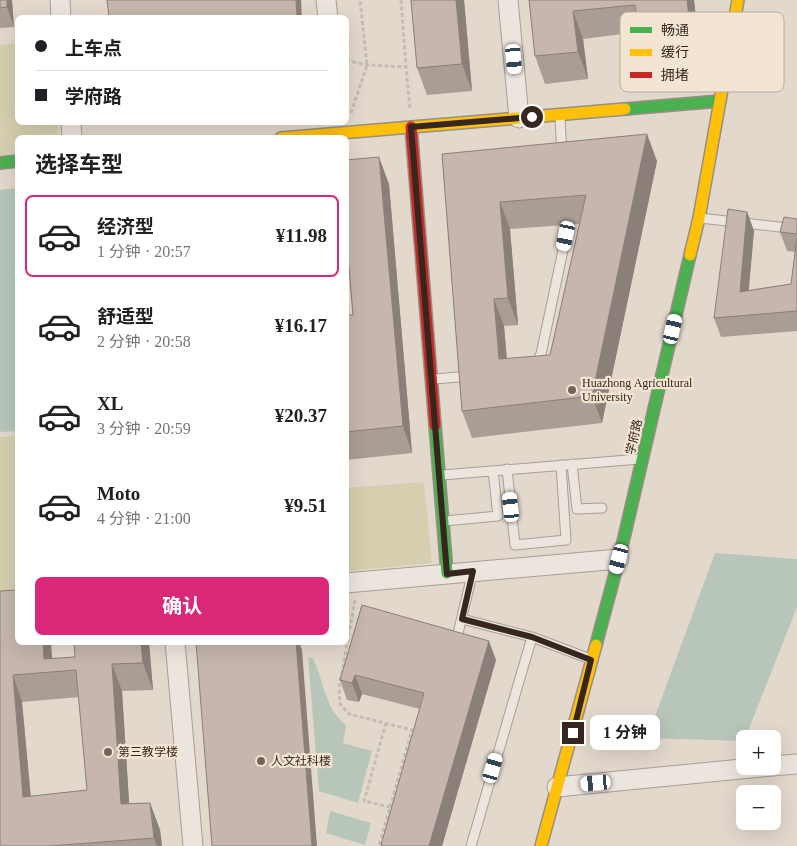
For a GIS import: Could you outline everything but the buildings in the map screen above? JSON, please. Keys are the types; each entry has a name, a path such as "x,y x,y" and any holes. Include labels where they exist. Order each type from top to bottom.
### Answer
{"street":[{"path":"60,0 61,15"},
{"path":"326,0 328,15"},
{"path":"508,0 519,118"},
{"name":"学府路","path":"541,846 619,559 643,459 700,218 722,92"},
{"path":"300,135 339,129 411,127 720,101"},
{"path":"411,127 447,574"},
{"path":"0,162 15,161"},
{"path":"353,582 619,559"},
{"path":"175,645 193,846"},
{"path":"781,765 797,764"},
{"path":"557,787 736,770"}],"lane":[{"path":"560,114 562,161"},
{"path":"528,369 534,366 541,354 566,236 564,208"},
{"path":"700,218 797,229"},
{"path":"431,379 476,375"},
{"path":"439,475 643,459"},
{"path":"572,464 577,509 602,508"},
{"path":"507,470 515,545 566,540 561,465"},
{"path":"443,522 498,516 493,471"},
{"path":"457,637 473,571"},
{"path":"462,619 532,637 591,660"},
{"path":"474,845 532,637"}],"path":[{"path":"349,106 367,65 360,0"},
{"path":"401,0 411,127"},
{"path":"349,61 367,65 406,67"},
{"path":"349,612 353,582"},
{"path":"345,645 339,688 340,704 349,714 412,730 379,846"},
{"path":"386,723 364,801 390,808"}],"shaded area":[{"path":"15,43 15,125 58,125 59,135 15,135 15,155 0,157 0,45"},
{"path":"15,188 15,431 0,432 0,190"},
{"path":"15,436 15,604 0,605 0,437"},
{"path":"424,482 432,563 349,571 349,488"},
{"path":"715,553 797,559 797,607 748,730 736,730 736,741 647,738"},
{"path":"308,657 313,658 333,711 346,726 343,743 372,751 358,803 319,791"},
{"path":"330,811 371,823 365,845 326,833"}],"traffic: fast":[{"path":"625,109 720,101"},
{"path":"0,163 15,161"},
{"path":"596,645 619,559 690,255"},
{"path":"435,425 447,573"}],"traffic: slow":[{"path":"736,12 738,0"},
{"path":"690,255 699,218 722,92"},
{"path":"317,135 625,109"},
{"path":"541,846 596,645"}],"traffic: jam":[{"path":"411,127 435,425"}],"place":[{"name":"Huazhong Agricultural University","path":"572,390"},
{"name":"第三教学楼","path":"108,752"},
{"name":"人文社科楼","path":"261,761"}],"route":[{"path":"532,117 411,127 447,574 473,571 462,619 532,637 591,660 573,733"}]}
